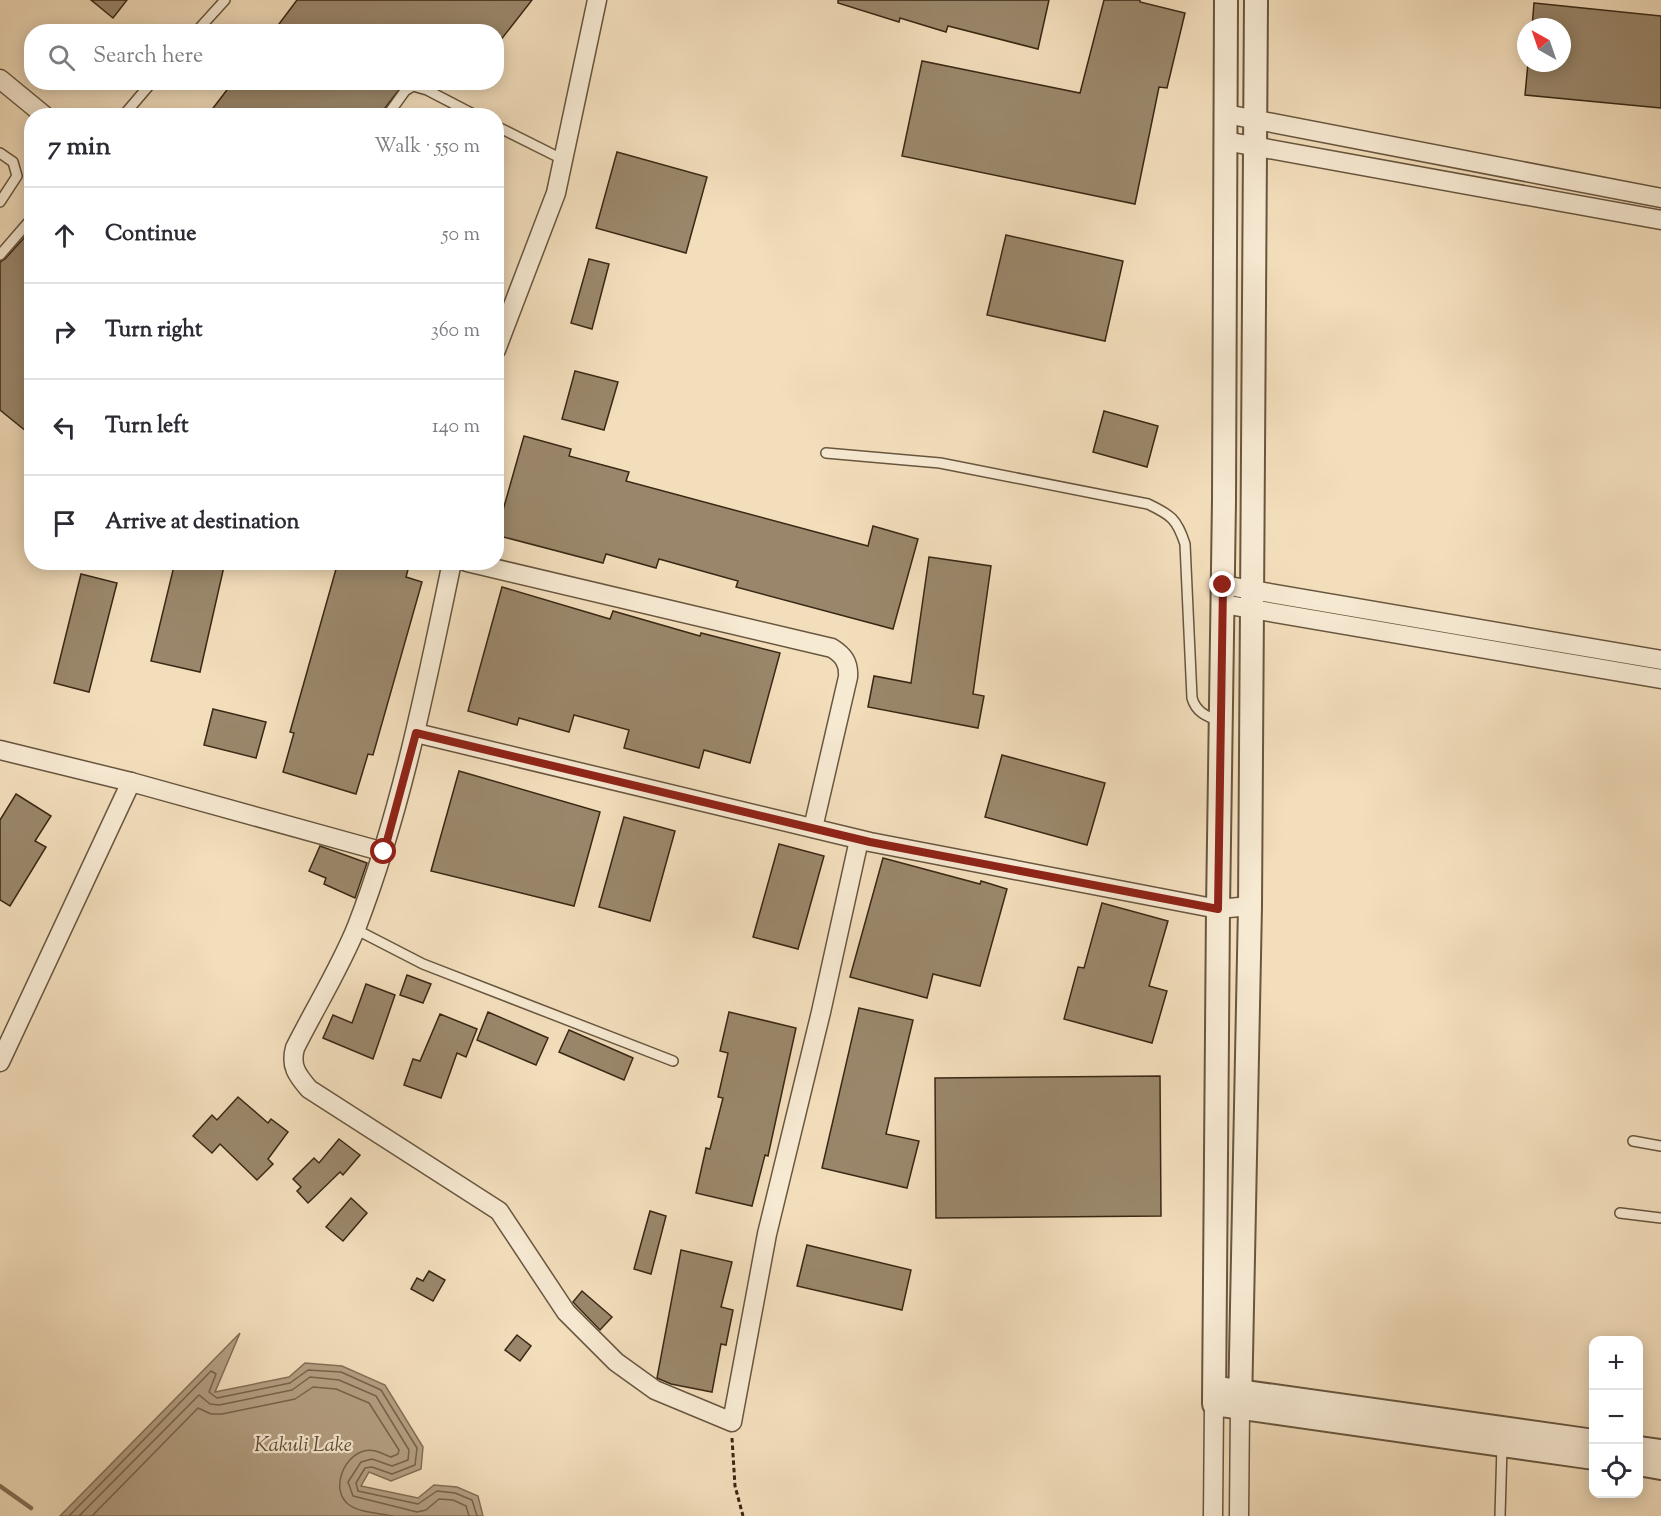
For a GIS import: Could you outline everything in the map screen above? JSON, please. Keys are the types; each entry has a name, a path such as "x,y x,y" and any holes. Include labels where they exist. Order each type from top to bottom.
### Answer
{"street":[{"path":"504,325 556,193 597,0"},
{"path":"1213,1516 1223,594 1226,0"},
{"path":"1239,1516 1250,906 1256,0"},
{"path":"0,79 35,108"},
{"path":"1226,114 1661,198"},
{"path":"1225,141 1661,220"},
{"path":"450,570 416,733 384,852 356,929 295,1048 292,1062 297,1075 309,1089 499,1210 566,1312 616,1362 655,1390 732,1422 767,1234 821,1012 859,840"},
{"path":"501,570 832,648 839,653 846,661 848,676 813,828"},
{"path":"1223,594 1661,679"},
{"path":"1252,599 1661,660"},
{"path":"416,733 859,840 1218,909 1250,906"},
{"path":"0,750 131,782 384,852"},
{"path":"0,1062 131,782"},
{"path":"1216,1164 1245,1163"},
{"path":"1214,1396 1589,1441"},
{"path":"1240,1399 1502,1445 1589,1457"},
{"path":"1643,1449 1661,1451"},
{"path":"1643,1465 1661,1468"}],"lane":[{"path":"203,24 225,0"},
{"path":"130,108 145,90"},
{"path":"393,108 407,90"},
{"path":"427,90 462,108"},
{"path":"504,130 562,159"},
{"path":"0,153 13,162 17,176 0,202"},
{"path":"0,255 24,227"},
{"path":"826,453 940,463 1148,504 1167,513 1179,525 1185,544 1192,698 1202,714 1221,722"},
{"path":"356,929 423,964 673,1061"},
{"path":"1634,1141 1661,1146"},
{"path":"1620,1213 1661,1218"},
{"path":"1500,1516 1502,1445"}],"path":[{"path":"732,1422 735,1486 743,1516"}],"water":[{"name":"Kakuli Lake","path":"240,1333 215,1392 289,1377 305,1363 342,1366 385,1385 423,1447 421,1469 391,1481 369,1472 361,1486 418,1498 434,1485 457,1487 478,1496 483,1516 60,1516"}],"building":[{"path":"91,0 127,0 113,18"},
{"path":"297,0 532,0 504,36 504,24 279,24"},
{"path":"838,0 1049,0 1038,49 948,26 946,32 900,18 899,22 838,3"},
{"path":"1104,0 1140,0 1140,2 1185,13 1167,88 1159,87 1135,204 902,156 922,61 1080,93"},
{"path":"1534,3 1661,16 1661,108 1525,95 1527,72 1571,72 1571,18 1533,18"},
{"path":"227,90 399,90 385,108 213,108"},
{"path":"617,152 707,177 686,253 596,228"},
{"path":"1006,235 1123,261 1105,341 987,315"},
{"path":"24,238 24,430 0,410 0,262"},
{"path":"589,259 609,264 592,329 571,323"},
{"path":"575,371 618,382 604,430 562,419"},
{"path":"1104,411 1158,426 1147,467 1093,452"},
{"path":"524,436 571,449 569,456 629,472 626,481 868,546 873,526 918,539 893,629 736,587 738,581 659,559 656,568 606,554 603,563 504,537 504,507"},
{"path":"929,557 991,566 973,694 984,696 978,728 868,707 874,676 911,683"},
{"path":"173,570 223,570 200,672 151,661"},
{"path":"336,570 408,570 406,577 422,582 373,755 368,754 356,794 283,772 294,733 290,732"},
{"path":"81,574 117,583 89,692 54,683"},
{"path":"502,587 610,619 613,611 700,636 701,633 780,653 750,763 704,750 699,768 624,748 629,730 574,715 569,732 519,718 517,725 468,711"},
{"path":"213,709 266,722 256,758 204,745"},
{"path":"1002,755 1105,783 1087,845 985,817"},
{"path":"459,771 600,812 574,906 431,871"},
{"path":"16,794 51,816 35,841 46,847 10,906 0,900 0,820"},
{"path":"624,817 675,831 650,921 599,907"},
{"path":"779,844 824,856 798,949 753,937"},
{"path":"320,846 367,863 355,898 324,884 326,878 309,871"},
{"path":"883,858 1007,889 980,986 933,974 927,998 850,977"},
{"path":"1102,903 1168,921 1149,986 1167,991 1152,1043 1064,1019 1078,967 1084,968"},
{"path":"407,975 431,984 423,1003 400,995"},
{"path":"366,984 395,995 373,1059 323,1038 333,1015 352,1023"},
{"path":"859,1008 913,1020 886,1134 919,1141 907,1188 822,1168"},
{"path":"488,1012 548,1038 536,1065 477,1040"},
{"path":"729,1012 796,1028 768,1156 765,1155 752,1206 696,1193 706,1148 710,1149 723,1098 718,1097 728,1053 720,1051"},
{"path":"440,1014 477,1029 466,1057 457,1053 441,1098 404,1085 413,1059 420,1061"},
{"path":"569,1030 633,1058 624,1080 559,1052"},
{"path":"1160,1076 1161,1216 936,1218 935,1078"},
{"path":"238,1097 268,1123 271,1119 288,1132 268,1159 273,1164 257,1180 220,1144 212,1153 193,1136 212,1115 217,1120"},
{"path":"339,1139 360,1155 343,1175 340,1172 308,1203 297,1191 301,1187 293,1179 314,1158 319,1163"},
{"path":"351,1198 367,1213 343,1241 326,1227"},
{"path":"650,1211 666,1216 651,1274 634,1269"},
{"path":"807,1245 911,1270 902,1310 797,1286"},
{"path":"681,1250 732,1262 721,1307 733,1310 726,1345 721,1344 712,1392 671,1384 657,1378"},
{"path":"429,1271 445,1280 433,1301 411,1289 417,1278 423,1281"},
{"path":"582,1291 612,1317 600,1330 573,1302"},
{"path":"517,1335 531,1346 520,1361 505,1350"}],"waterway":[{"path":"0,1486 31,1508"}],"route":[{"path":"384,852 416,733 870,842 1218,909 1223,585"}]}
